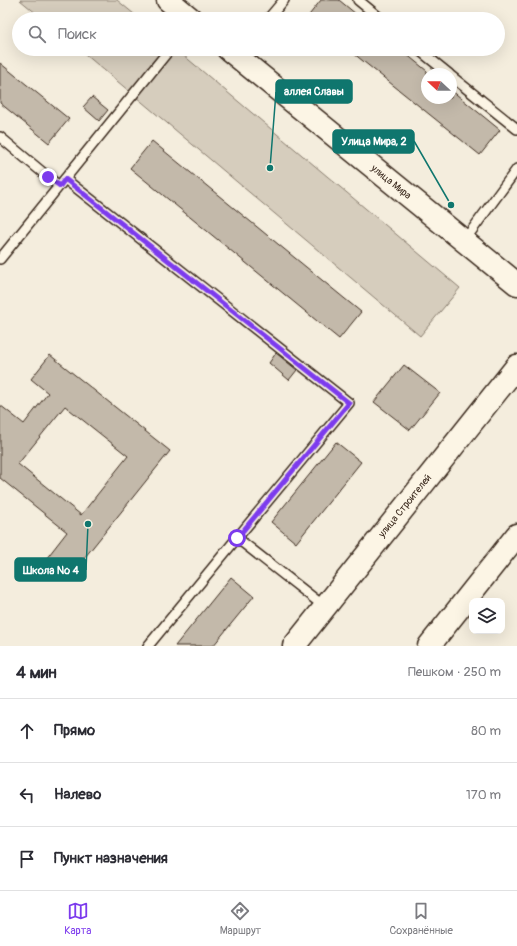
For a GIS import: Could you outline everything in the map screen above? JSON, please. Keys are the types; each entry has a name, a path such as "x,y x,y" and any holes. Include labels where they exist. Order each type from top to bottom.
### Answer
{"main road":[{"path":"168,0 183,12"},
{"name":"улица Мира","path":"241,56 464,242 517,284"},
{"name":"улица Строителей","path":"294,646 517,366"},
{"path":"429,646 517,535"}],"lane":[{"path":"274,12 284,0"},
{"path":"358,0 373,12"},
{"path":"0,259 164,56"},
{"path":"427,56 441,68"},
{"path":"457,81 517,129"},
{"path":"0,137 62,182 349,403 148,646"},
{"path":"464,242 517,169"},
{"path":"237,538 325,607"}],"shaded area":[{"path":"20,0 117,0 132,12 35,12"},
{"path":"87,56 184,56 460,288 420,336"}],"building":[{"path":"321,0 339,0 354,12 312,12"},
{"path":"357,56 409,56 423,68 421,68 421,104 457,104 457,95 500,130 480,155"},
{"path":"0,63 69,119 49,143 0,103"},
{"path":"92,97 108,110 99,121 83,107"},
{"path":"152,141 361,312 339,339 130,168"},
{"path":"276,353 297,370 289,380 269,363"},
{"path":"50,355 170,451 69,577 46,559 67,532 0,478 0,405 24,424 48,393 31,379","holes":["65,406 128,456 81,515 18,464"]},
{"path":"404,365 440,393 410,430 374,402"},
{"path":"336,442 361,462 296,543 271,522"},
{"path":"231,577 254,596 213,646 175,646"}],"place":[{"name":"аллея Славы","path":"270,168"},
{"name":"Улица Мира, 2","path":"451,205"},
{"name":"Школа № 4","path":"88,524"}],"route":[{"path":"48,177 60,186 65,179 349,403 237,538"}]}
